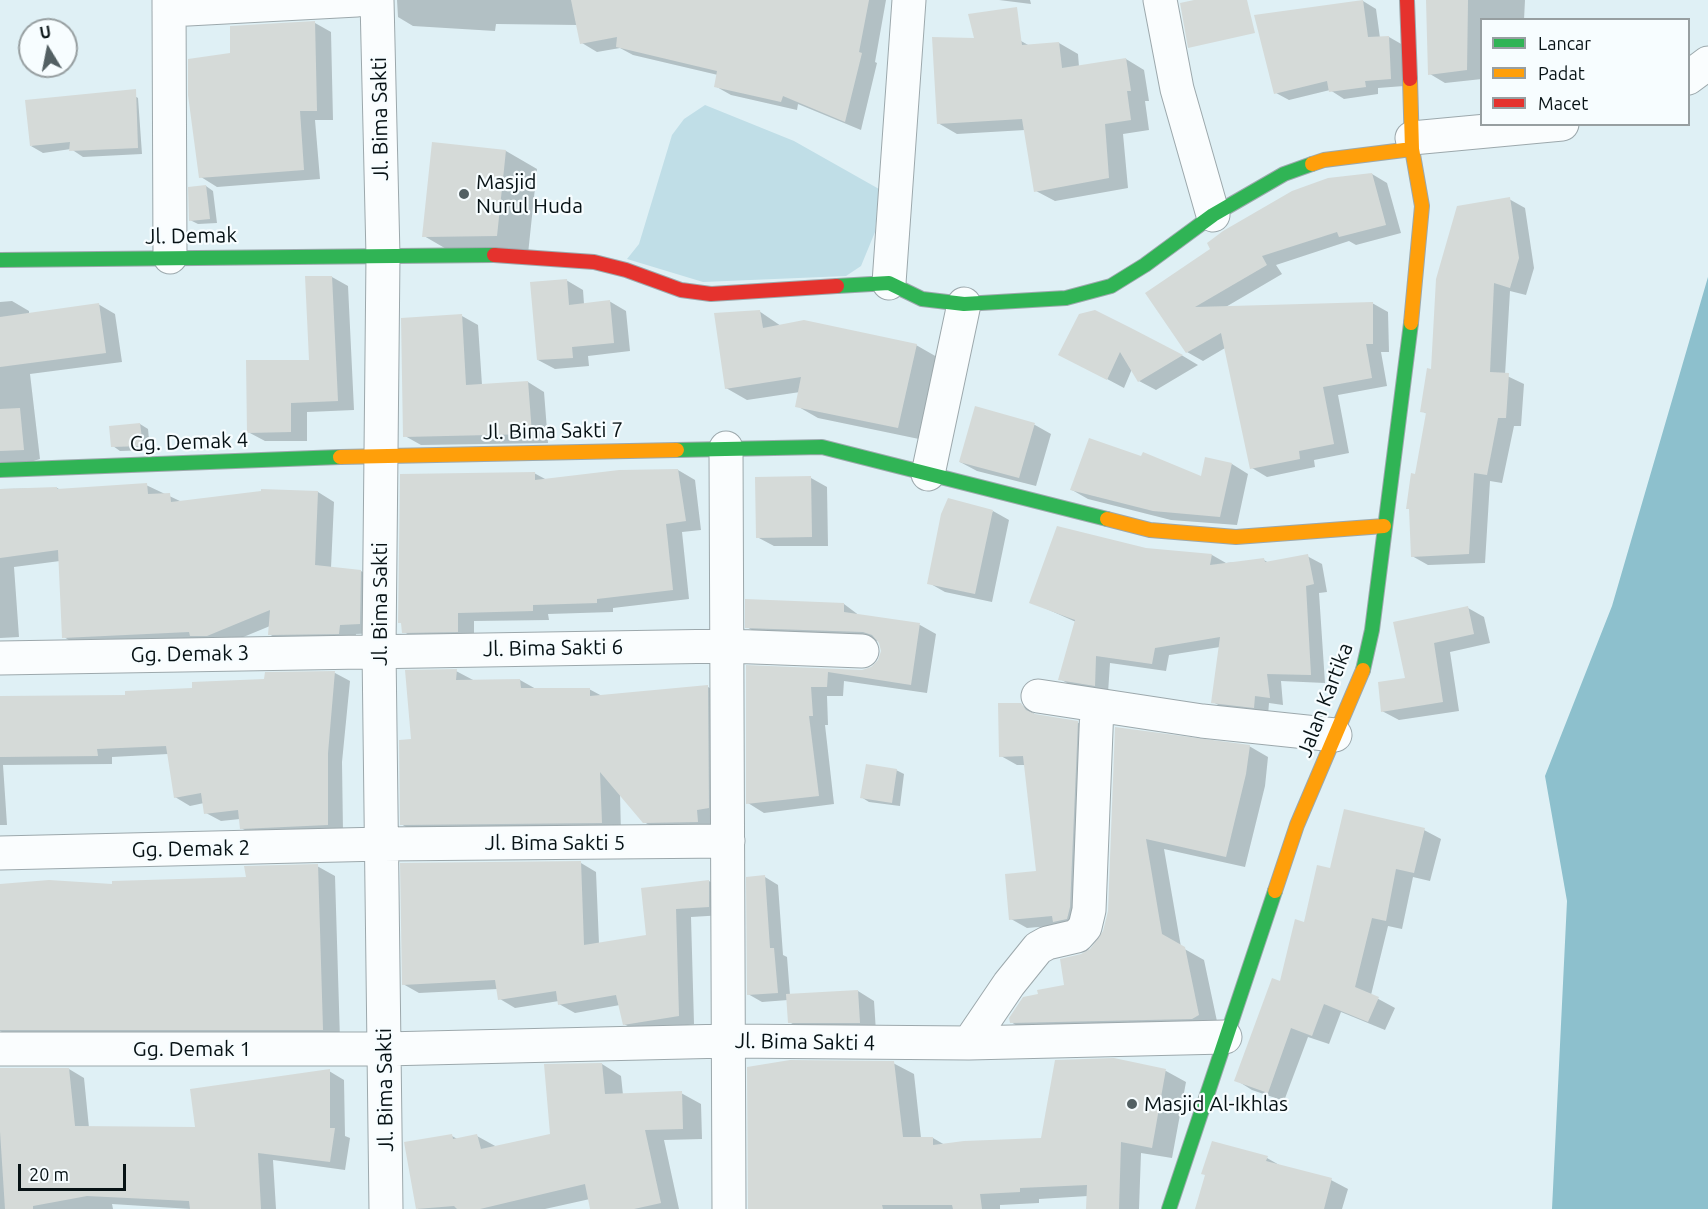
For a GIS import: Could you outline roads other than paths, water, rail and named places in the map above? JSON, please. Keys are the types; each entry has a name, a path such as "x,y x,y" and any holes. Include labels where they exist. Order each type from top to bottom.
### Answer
{"street":[{"path":"170,257 169,5 357,0"},
{"name":"Jl. Bima Sakti","path":"377,0 383,255 379,650 386,1209"},
{"path":"909,0 889,283 922,299 964,304 1066,298 1111,286 1145,265 1213,215 1284,174 1324,160 1412,144 1547,126"},
{"path":"1160,0 1177,90 1213,215"},
{"name":"Jalan Kartika","path":"1169,1209 1297,825 1366,663 1418,263 1422,206 1412,144 1407,0"},
{"path":"1690,77 1708,63"},
{"name":"Jl. Demak","path":"0,260 511,255 594,262 626,270 681,290 711,294 889,283"},
{"path":"928,474 964,304"},
{"name":"Jl. Bima Sakti 7","path":"380,456 822,447 1150,530 1236,537 1384,526"},
{"path":"726,448 729,1209"},
{"name":"Gg. Demak 4","path":"0,470 380,456"},
{"name":"Jl. Bima Sakti 6","path":"379,650 727,646 862,651"},
{"name":"Gg. Demak 3","path":"0,658 379,650"},
{"path":"1038,696 1202,721 1335,735"},
{"path":"969,1043 1009,984 1038,948 1047,943 1077,936 1086,927 1089,910 1097,705"},
{"name":"Jl. Bima Sakti 5","path":"383,844 728,841"},
{"name":"Gg. Demak 2","path":"0,853 383,844"},
{"name":"Jl. Bima Sakti 4","path":"384,1048 728,1041 969,1043 1225,1037"},
{"name":"Gg. Demak 1","path":"0,1049 384,1048"}],"place":[{"name":"Masjid Nurul Huda","path":"464,194"},
{"name":"Masjid Al-Ikhlas","path":"1132,1104"}]}
